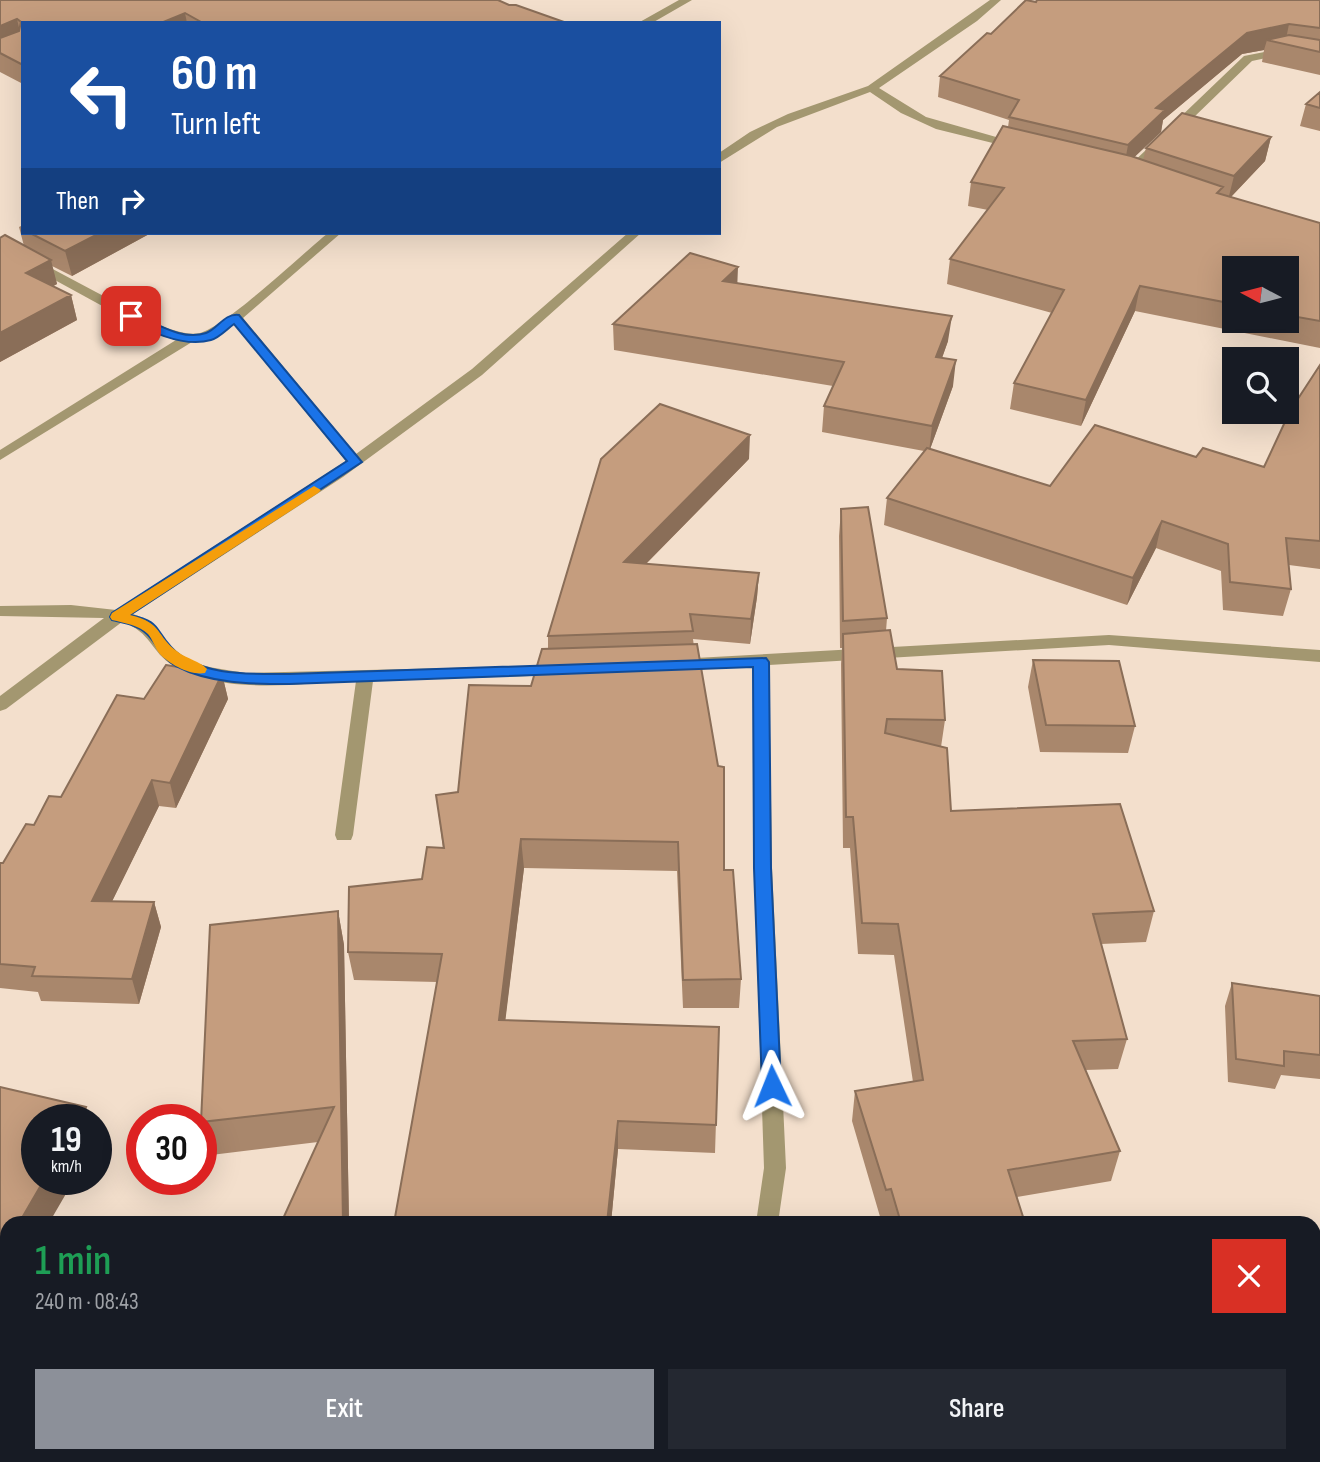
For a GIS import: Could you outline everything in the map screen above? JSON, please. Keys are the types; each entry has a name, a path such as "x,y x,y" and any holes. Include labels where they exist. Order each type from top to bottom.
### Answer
{"street":[{"path":"647,21 687,0"},
{"path":"721,158 761,132 790,118 827,102 872,88 974,19 996,0"},
{"path":"1128,174 1248,58 1284,51 1320,56"},
{"path":"872,88 888,102 913,117 957,132 1036,151"},
{"path":"1115,170 1140,178"},
{"path":"0,245 153,328 188,338 209,337 333,235"},
{"path":"0,705 117,617 355,462 477,372 633,235"},
{"path":"234,317 355,462"},
{"path":"0,456 188,338"},
{"path":"0,611 96,612 142,623 153,631 165,650 182,663 246,679 570,669"},
{"path":"665,666 1109,640 1320,656"},
{"path":"761,662 763,868 775,1168 768,1216"},
{"path":"344,835 365,677"}],"building":[{"path":"0,0 498,0 561,21 199,21 185,13 166,21 21,22 17,19 0,26"},
{"path":"1026,0 1320,0 1320,28 1289,24 1247,33 1156,108 1165,110 1128,145 1009,117 1019,100 940,76 987,33 991,34"},
{"path":"21,22 21,64 0,53 0,38 19,31"},
{"path":"1289,35 1320,40 1320,52 1267,40"},
{"path":"1320,92 1320,108 1306,104"},
{"path":"1182,113 1271,137 1234,176 1146,148"},
{"path":"1003,126 1131,156 1223,187 1217,193 1320,223 1320,321 1299,317 1299,256 1222,256 1222,302 1140,286 1086,400 1014,383 1064,290 950,259 1004,188 971,182"},
{"path":"5,235 51,260 26,273 71,295 0,333 0,238"},
{"path":"34,235 96,235 65,251"},
{"path":"690,253 738,267 723,281 952,316 936,357 956,360 932,426 824,406 844,362 613,324"},
{"path":"1320,365 1320,541 1286,538 1291,589 1230,582 1228,544 1162,521 1133,578 887,498 927,448 1050,486 1095,425 1196,457 1203,448 1264,467 1284,424 1299,424 1299,397"},
{"path":"660,404 750,435 624,562 759,573 751,619 690,614 693,631 548,636 601,459"},
{"path":"868,507 887,618 843,621 841,509"},
{"path":"890,630 897,669 942,671 945,720 887,719 885,733 947,748 951,811 1120,804 1154,911 1093,914 1127,1039 1073,1041 1120,1151 1008,1170 1023,1216 899,1216 891,1189 886,1190 855,1091 923,1080 898,924 862,923 853,817 846,817 843,634"},
{"path":"697,644 718,766 724,767 724,870 733,870 741,979 683,980 678,842 521,839 499,1020 719,1027 716,1125 618,1121 608,1216 395,1216 442,954 348,952 349,887 422,879 427,847 444,848 436,795 458,792 469,685 531,686 542,649"},
{"path":"1033,660 1119,661 1135,726 1046,725"},
{"path":"166,665 222,674 170,783 152,780 92,901 154,902 132,979 32,976 35,967 0,964 0,863 3,863 26,824 34,825 49,796 61,797 117,695 144,699"},
{"path":"338,911 343,1216 284,1216 334,1107 217,1120 217,1104 202,1104 210,925"},
{"path":"1232,983 1320,996 1320,1055 1284,1051 1284,1066 1236,1059"},
{"path":"0,1087 73,1104 21,1104 21,1195 35,1195 23,1216 0,1216"}],"slow traffic":[{"path":"199,669 182,663 165,650 153,631 142,623 117,617 314,490"}],"route":[{"path":"131,316 153,328 188,338 209,337 234,317 355,462 117,617 142,623 153,631 165,650 182,663 246,679 289,679 761,662 763,868 772,1086"}]}
